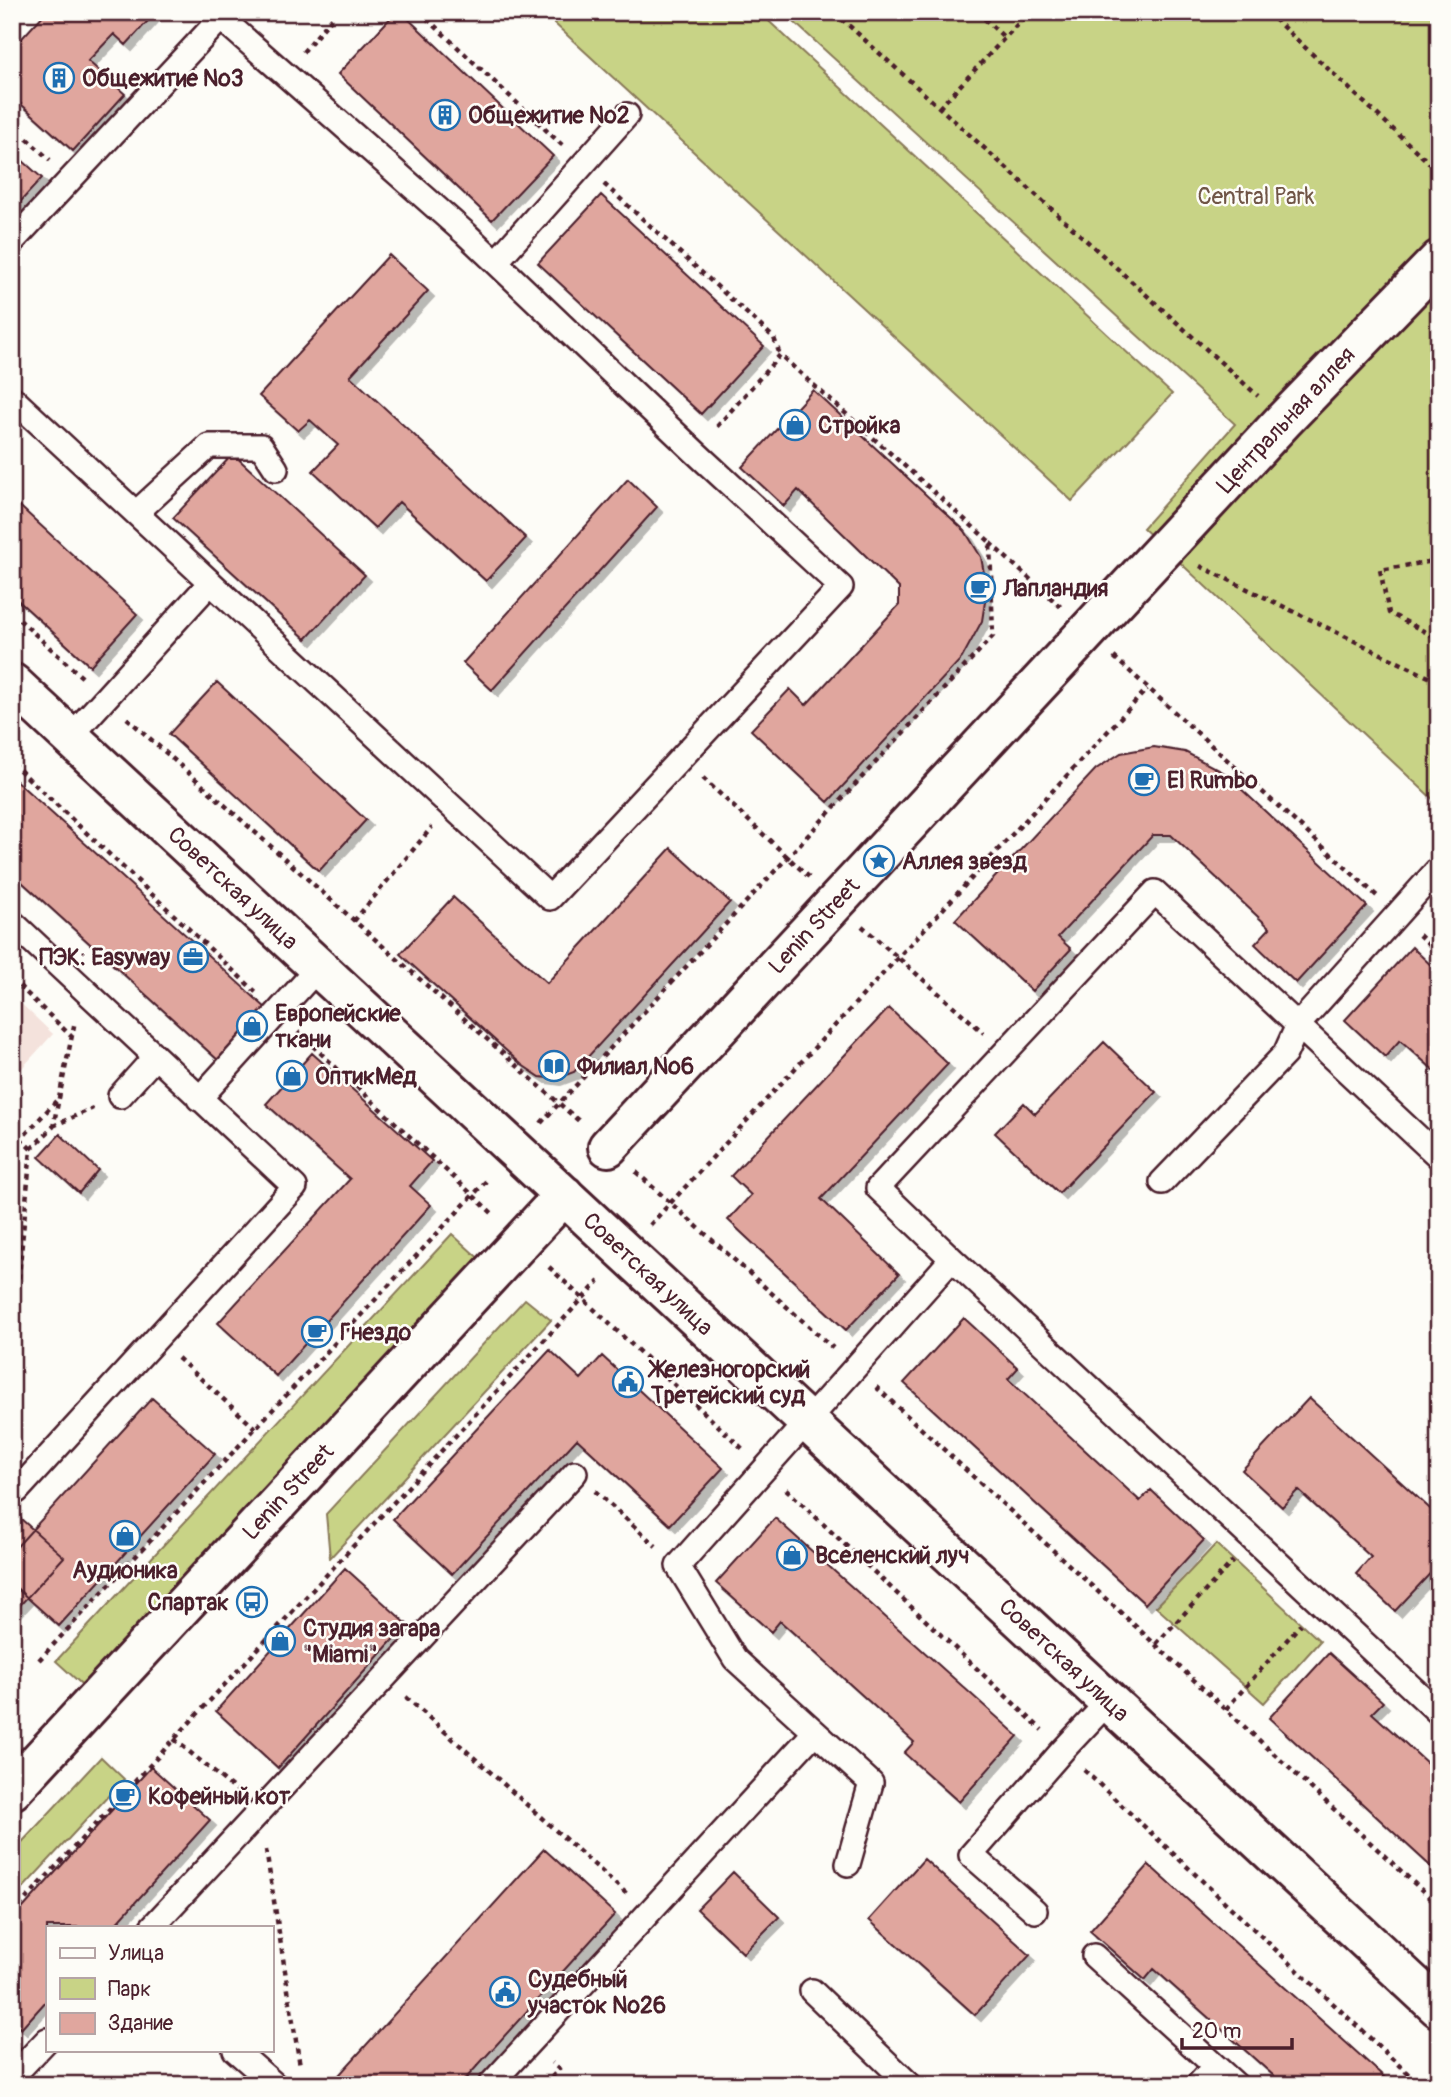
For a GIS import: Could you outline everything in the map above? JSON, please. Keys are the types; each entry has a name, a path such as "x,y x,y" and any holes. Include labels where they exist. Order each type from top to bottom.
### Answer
{"main road":[{"name":"Центральная аллея","path":"1134,582 1439,260"},
{"name":"Lenin Street","path":"608,1147 1134,582"},
{"name":"Советская улица","path":"12,683 1439,2008"},
{"name":"Lenin Street","path":"12,1790 564,1195"}],"lane":[{"path":"12,242 221,18 496,262 841,587 550,898 12,398"},
{"path":"496,262 627,115"},
{"path":"136,513 209,446 261,446 276,469"},
{"path":"71,736 210,583"},
{"path":"1162,1182 1285,1054 1298,1025 1439,868"},
{"path":"1439,1157 1155,892 878,1188 1439,1713"},
{"path":"12,922 295,1187 17,1491 12,1487"},
{"path":"199,1099 318,968"},
{"path":"120,1096 155,1057"},
{"path":"848,1864 871,1783 735,1659 678,1566 952,1259"},
{"path":"153,1926 575,1473"},
{"path":"1035,1911 971,1855 1108,1702"},
{"path":"491,2085 815,1732"},
{"path":"1094,1956 1236,2085"},
{"path":"812,1991 910,2085"},
{"path":"12,2077 46,2041"},
{"path":"237,2052 275,2085"},
{"path":"1198,2085 1215,2066"}],"path":[{"path":"284,74 337,12"},
{"path":"834,12 1244,384"},
{"path":"977,12 1005,38"},
{"path":"939,108 1029,12"},
{"path":"1266,12 1439,172"},
{"path":"12,125 71,179"},
{"path":"695,452 780,355 989,542 1439,954"},
{"path":"989,542 993,636"},
{"path":"1165,549 1439,682"},
{"path":"1439,560 1380,570 1389,613 1439,639"},
{"path":"12,613 855,1367 1439,1906"},
{"path":"12,1914 1147,689"},
{"path":"681,758 788,857"},
{"path":"12,763 1420,2085"},
{"path":"354,921 450,806"},
{"path":"898,957 1005,1052"},
{"path":"12,979 72,1037"},
{"path":"53,1127 81,988"},
{"path":"12,1348 31,1149 53,1127 120,1096"},
{"path":"12,1149 58,1100"},
{"path":"21,1139 31,1149"},
{"path":"156,1338 255,1428"},
{"path":"575,1473 678,1566"},
{"path":"1156,1644 1253,1540"},
{"path":"1226,1709 1320,1603"},
{"path":"384,1677 648,1913"},
{"path":"174,1739 260,1811 301,2071"}],"shaded area":[{"path":"12,995 53,1034 12,1079"}],"green space":[{"path":"542,12 759,12 1172,394 1072,501"},
{"name":"Central Park","path":"783,12 1439,12 1439,805 1143,528 1235,424"},
{"path":"452,1234 485,1264 89,1691 56,1661"},
{"path":"525,1299 551,1320 330,1558 326,1514"},
{"path":"1216,1544 1320,1641 1264,1703 1156,1607"},
{"path":"101,1757 124,1779 12,1900 12,1853"}],"building":[{"name":"Общежитие №3","path":"46,12 156,12 126,45 114,34 88,61 125,94 73,151 12,96 12,49"},
{"name":"Общежитие №2","path":"396,12 401,12 553,156 492,220 338,74"},
{"path":"12,151 42,178 12,211"},
{"path":"601,195 764,346 701,414 538,263"},
{"path":"389,255 428,291 350,376 526,538 486,581 399,502 375,528 313,471 338,445 310,420 298,431 259,396"},
{"path":"813,390 965,531 981,557 987,589 982,621 962,658 828,802 751,730 790,689 806,705 899,605 899,588 798,490 784,506 742,467"},
{"path":"233,454 365,575 306,639 173,518"},
{"path":"628,479 657,507 492,690 463,663"},
{"path":"12,499 137,614 90,666 12,595"},
{"path":"217,682 366,820 319,871 169,734"},
{"path":"1154,747 1185,752 1223,772 1367,906 1296,983 1255,944 1270,928 1171,835 1153,835 1058,937 1071,949 1032,991 955,920 1096,769 1121,753"},
{"path":"12,777 267,1009 219,1061 12,873"},
{"path":"671,848 730,902 574,1072 555,1079 540,1077 522,1065 400,954 453,897 547,983"},
{"path":"1412,947 1439,973 1439,1075 1400,1040 1385,1057 1345,1020"},
{"path":"889,1008 948,1064 821,1199 899,1274 846,1330 728,1220 751,1195 731,1176"},
{"path":"1104,1042 1156,1092 1059,1193 995,1133 1024,1103 1035,1114"},
{"path":"312,1053 432,1161 410,1186 431,1205 276,1376 218,1323 350,1179 266,1104"},
{"path":"60,1134 98,1170 79,1193 39,1157"},
{"path":"964,1318 1018,1368 1008,1379 1140,1501 1151,1490 1204,1540 1145,1604 904,1383"},
{"path":"550,1350 581,1379 602,1356 723,1468 670,1525 577,1439 452,1574 393,1519"},
{"path":"152,1398 215,1454 59,1626 12,1584 12,1552"},
{"path":"1309,1398 1439,1517 1439,1564 1395,1611 1356,1574 1371,1557 1298,1490 1282,1507 1242,1470"},
{"path":"12,1511 64,1557 12,1614"},
{"path":"775,1518 1018,1736 959,1802 904,1753 914,1742 780,1621 771,1632 716,1583"},
{"path":"345,1568 407,1624 278,1768 216,1711"},
{"path":"1329,1653 1383,1702 1372,1713 1439,1774 1439,1874 1269,1718"},
{"path":"151,1767 210,1820 114,1926 46,1926 46,2001 21,2029 12,2021 12,1920"},
{"path":"544,1849 615,1914 460,2085 330,2085"},
{"path":"924,1859 1030,1955 975,2015 869,1920"},
{"path":"1149,1865 1392,2084 1284,2085 1154,1969 1145,1980 1090,1931"},
{"path":"733,1872 779,1917 743,1953 697,1909"}],"place":[{"name":"Общежитие №3","path":"59,78"},
{"name":"Общежитие №2","path":"445,115"},
{"name":"Стройка","path":"795,425"},
{"name":"Лапландия","path":"980,588"},
{"name":"El Rumbo","path":"1144,780"},
{"name":"Аллея звезд","path":"879,861"},
{"name":"ПЭК: Easyway","path":"193,957"},
{"name":"Европейские ткани","path":"252,1026"},
{"name":"Филиал №6","path":"554,1066"},
{"name":"ОптикМед","path":"292,1076"},
{"name":"Гнездо","path":"317,1332"},
{"name":"Железногорский Третейский суд","path":"628,1382"},
{"name":"Аудионика","path":"125,1536"},
{"name":"Вселенский луч","path":"792,1555"},
{"name":"Спартак","path":"252,1602"},
{"name":"Студия загара \"Miami\"","path":"280,1641"},
{"name":"Кофейный кот","path":"125,1796"},
{"name":"Судебный участок №26","path":"505,1992"}]}
